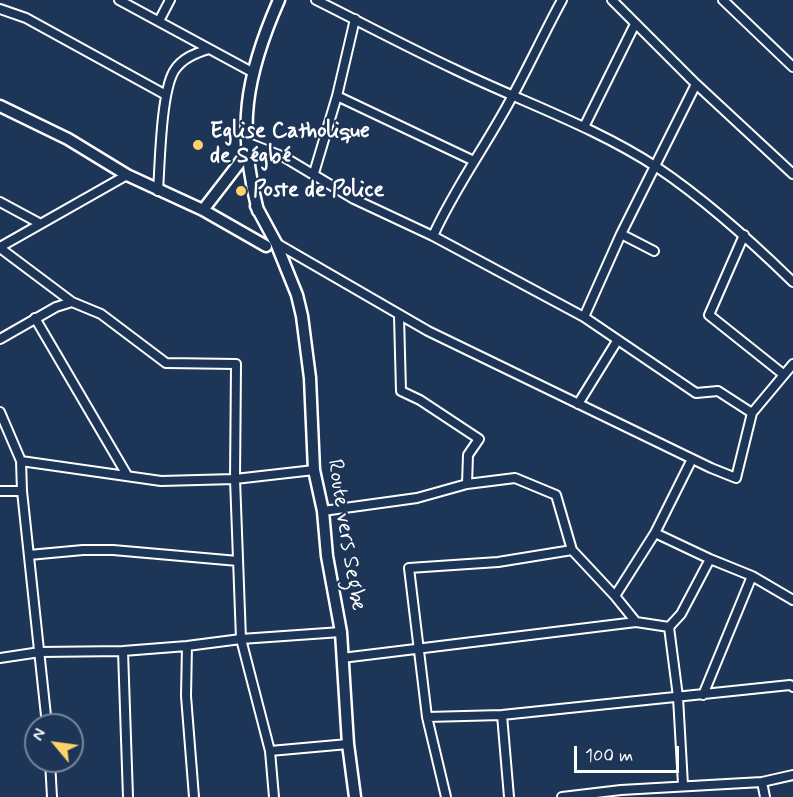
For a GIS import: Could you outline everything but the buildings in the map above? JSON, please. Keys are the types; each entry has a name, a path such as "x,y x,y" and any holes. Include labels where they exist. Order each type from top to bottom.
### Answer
{"main road":[{"name":"Route vers Segbe","path":"279,0 252,72 245,127 247,153 256,206 271,245 297,295 300,310 310,378 314,470 323,511 327,556 340,632 348,744 355,797"},
{"path":"0,106 68,139 158,191 203,210 271,245"},
{"path":"203,210 247,153"}],"street":[{"path":"119,0 252,72"},
{"path":"159,21 170,0"},
{"path":"316,0 455,70 584,127 655,167 687,188 744,235 793,282"},
{"path":"433,236 448,202 465,180 513,95 562,0"},
{"path":"612,0 696,84 793,174"},
{"path":"723,0 793,67"},
{"path":"0,9 26,18 166,95"},
{"path":"314,173 337,96 355,19"},
{"path":"584,127 635,24"},
{"path":"158,191 166,95 175,69 193,54 209,49"},
{"path":"584,317 621,234 696,84"},
{"path":"337,96 474,161"},
{"path":"246,142 284,157 354,199 433,236 584,317 696,393 718,391 752,413"},
{"path":"127,175 0,247 72,302 101,314 166,363 236,364 236,479 241,639 270,751 274,797"},
{"path":"0,202 39,223"},
{"path":"621,234 654,250"},
{"path":"744,235 709,315 783,374"},
{"path":"271,245 361,291 399,316 692,459 736,478 752,413 793,364"},
{"path":"0,339 56,307 72,302"},
{"path":"399,316 401,391 420,400 479,439 468,455 466,484"},
{"path":"36,318 127,475"},
{"path":"578,404 617,341"},
{"path":"0,412 21,461 22,491 46,713"},
{"path":"615,596 654,533 692,459"},
{"path":"21,461 161,481 236,479 314,470"},
{"path":"323,511 417,498 466,484 515,478 556,495 572,550 636,622"},
{"path":"0,491 22,491"},
{"path":"654,533 752,576 793,600"},
{"path":"29,555 82,550 113,550 238,561"},
{"path":"446,797 427,717 409,568 498,562 572,550"},
{"path":"669,627 681,614 710,559"},
{"path":"703,695 752,576"},
{"path":"342,658 636,622 669,627"},
{"path":"669,627 678,697 683,785"},
{"path":"0,658 40,652 123,651 340,632"},
{"path":"187,646 186,696 194,797"},
{"path":"123,651 128,797"},
{"path":"427,717 502,715 792,684"},
{"path":"502,715 509,797"},
{"path":"270,751 348,744"},
{"path":"51,773 52,797"},
{"path":"562,797 683,785 762,782 793,775"},
{"path":"762,782 765,797"}],"place":[{"name":"Eglise Catholique de Ségbé","path":"198,145"},
{"name":"Poste de Police","path":"241,191"}]}
